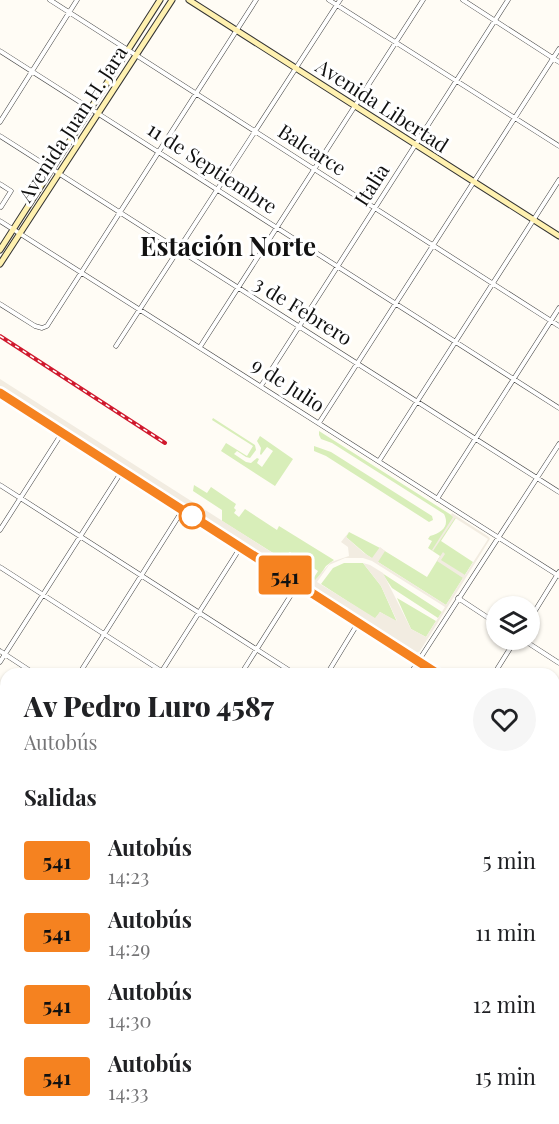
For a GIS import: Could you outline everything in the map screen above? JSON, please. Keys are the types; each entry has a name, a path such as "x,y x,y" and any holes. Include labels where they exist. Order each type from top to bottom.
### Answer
{"main road":[{"name":"Avenida Juan H. Jara","path":"0,250 160,0"},
{"name":"Avenida Juan H. Jara","path":"0,264 172,0"},
{"name":"Avenida Libertad","path":"189,0 559,236"},
{"path":"1,397 122,471 429,668"}],"street":[{"name":"Balcarce","path":"50,0 559,326"},
{"path":"0,122 77,0"},
{"path":"0,304 35,326 42,328 47,326 256,0"},
{"path":"329,0 338,2 396,42 559,146"},
{"path":"200,347 423,0"},
{"path":"463,0 559,62"},
{"name":"Italia","path":"261,386 508,0"},
{"path":"116,346 338,2"},
{"path":"319,423 559,49"},
{"name":"11 de Septiembre","path":"0,51 559,408"},
{"name":"3 de Febrero","path":"0,136 559,492"},
{"path":"379,461 559,180"},
{"path":"0,184 11,191 1,207"},
{"name":"9 de Julio","path":"0,220 558,575"},
{"path":"437,499 559,308"},
{"path":"0,530 62,433"},
{"path":"414,668 559,444"},
{"path":"0,662 122,471"},
{"path":"0,485 286,668"},
{"path":"83,668 182,510"},
{"path":"165,668 240,547"},
{"path":"0,567 155,668"},
{"path":"540,603 558,575"},
{"path":"245,668 298,584"},
{"path":"458,598 486,616"},
{"path":"331,668 358,622"},
{"path":"498,668 509,650"},
{"path":"539,650 559,663"},
{"path":"0,651 26,668"}],"green space":[{"path":"213,418 255,445 256,450 250,458 237,451 234,454 246,462 251,463 257,458 259,459 257,463 262,467 273,451 267,447 260,454 261,448 257,441 260,436 293,459 275,486 221,451 226,443 247,456 253,446 212,420"},
{"path":"319,431 456,518 441,541 473,562 446,605 367,555 346,537 349,532 427,577 440,556 428,548 432,541 428,539 444,528 446,518 444,514 332,443 321,439"},
{"path":"314,446 331,452 432,516 433,520 429,522 326,456 314,451"},
{"path":"194,485 207,493 211,487 236,504 234,513 239,517 245,509 277,530 279,526 334,560 326,566 316,581 313,579 318,571 290,552 281,558 222,521 222,510 193,491"},
{"path":"344,563 363,563 381,586 397,622 380,612 375,619 321,584 333,568"},
{"path":"382,573 442,612 438,618 392,588"},
{"path":"397,598 436,621 426,637 411,629"}],"shaded area":[{"path":"0,379 315,580 331,562 349,556 348,547 341,542 349,532 346,537 364,553 372,558 380,547 385,551 378,562 446,605 463,578 437,561 443,552 445,554 441,560 465,575 488,539 455,518 433,551 453,517 452,513 490,539 417,653 0,386","holes":["345,558 363,558 372,561 445,607 426,637 411,629 383,573 370,565 363,563 381,586 397,621 380,612 375,618 317,582 329,565"]}],"railway":[{"path":"0,336 165,443"}],"bus line":[{"name":"541","path":"0,393 429,668"}],"district":[{"name":"Estación Norte","path":"228,247"}]}
